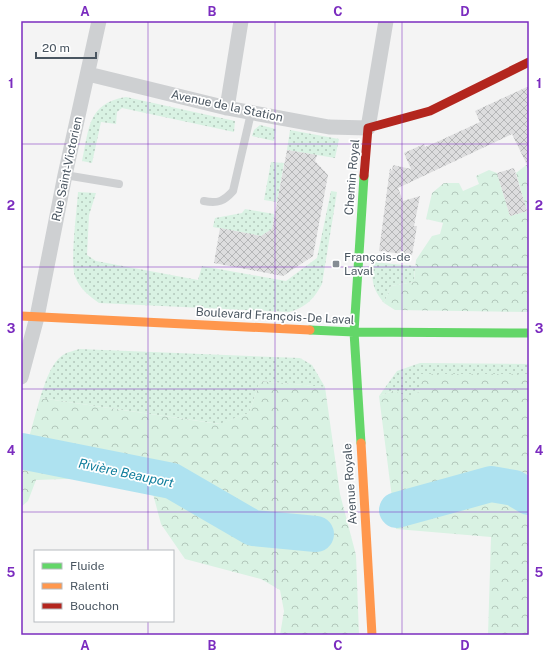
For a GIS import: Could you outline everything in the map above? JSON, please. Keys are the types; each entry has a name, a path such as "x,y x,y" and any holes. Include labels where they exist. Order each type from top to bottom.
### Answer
{"main road":[{"name":"Chemin Royal","path":"354,332 357,265 368,128 430,112 529,62"},
{"name":"Boulevard François-De Laval","path":"21,316 354,332 529,333"},
{"name":"Avenue Royale","path":"354,332 372,635"}],"street":[{"name":"Rue Saint-Victorien","path":"21,377 37,316 65,174 99,21"},
{"path":"227,108 241,21"},
{"path":"368,128 386,21"},
{"name":"Avenue de la Station","path":"88,74 251,113 329,127 368,128"}],"lane":[{"path":"204,201 215,203 225,200 233,191 251,113"},
{"path":"65,174 119,184"}],"green space":[{"path":"126,97 235,121 234,132 122,108 117,112 116,124 101,122 92,163 82,161 89,129 97,112 104,105 113,100"},
{"path":"260,125 276,129 274,141 252,136 254,130"},
{"path":"290,130 339,139 335,158 287,150"},
{"path":"271,162 284,163 277,202 264,200"},
{"path":"529,163 529,312 395,310 384,303 391,286 414,282 416,260 432,236 440,234 443,223 426,219 432,193 444,183 459,183 463,191 479,184 476,176 489,170 497,173 510,216 527,211 516,173"},
{"path":"331,191 337,192 322,284 316,294 308,302 300,308 289,312 99,303 88,295 75,276 73,248 78,192 96,193 89,215 87,255 96,261 198,280 202,266 286,281 317,258"},
{"path":"245,209 274,214 272,229 261,236 213,227 215,218 242,213"},
{"path":"372,262 415,266 414,282 391,286 384,303 375,288 372,274"},
{"path":"79,349 300,358 312,365 325,387 260,381 249,413 220,424 40,398 48,375 58,359 65,354"},
{"path":"420,363 529,364 529,374 420,374 420,391 411,398 393,391 379,396 397,371"},
{"path":"419,374 529,374 529,635 488,635 491,537 396,529 379,396 393,391 411,397 420,391"},
{"path":"260,381 325,387 340,494 356,555 359,635 280,635 284,611 280,590 261,579 185,559 161,524 153,494 94,478 36,480 28,501 21,507 21,466 40,398 219,424 249,413"}],"building":[{"path":"529,86 529,169 512,134 398,188 403,201 420,196 414,226 417,226 412,255 379,251 390,168 392,171 393,165 411,169 404,153 424,144 425,147 480,122 475,111"},
{"path":"287,150 317,155 315,161 328,175 313,256 283,276 214,263 220,228 261,236 272,229"},
{"path":"514,168 527,211 510,216 497,173"}],"waterway":[{"name":"Rivière Beauport","path":"21,451 172,481 253,528 316,534"},
{"name":"Rivière Beauport","path":"397,510 491,484 514,488 529,497"}],"traffic: fast":[{"path":"361,443 354,332 364,176"},
{"path":"310,330 354,332 529,333"}],"traffic: slow":[{"path":"21,316 310,330"},
{"path":"361,443 372,635"}],"traffic: jam":[{"path":"364,176 368,128 430,111 529,62"}],"place":[{"name":"François-de Laval","path":"336,264"}]}
